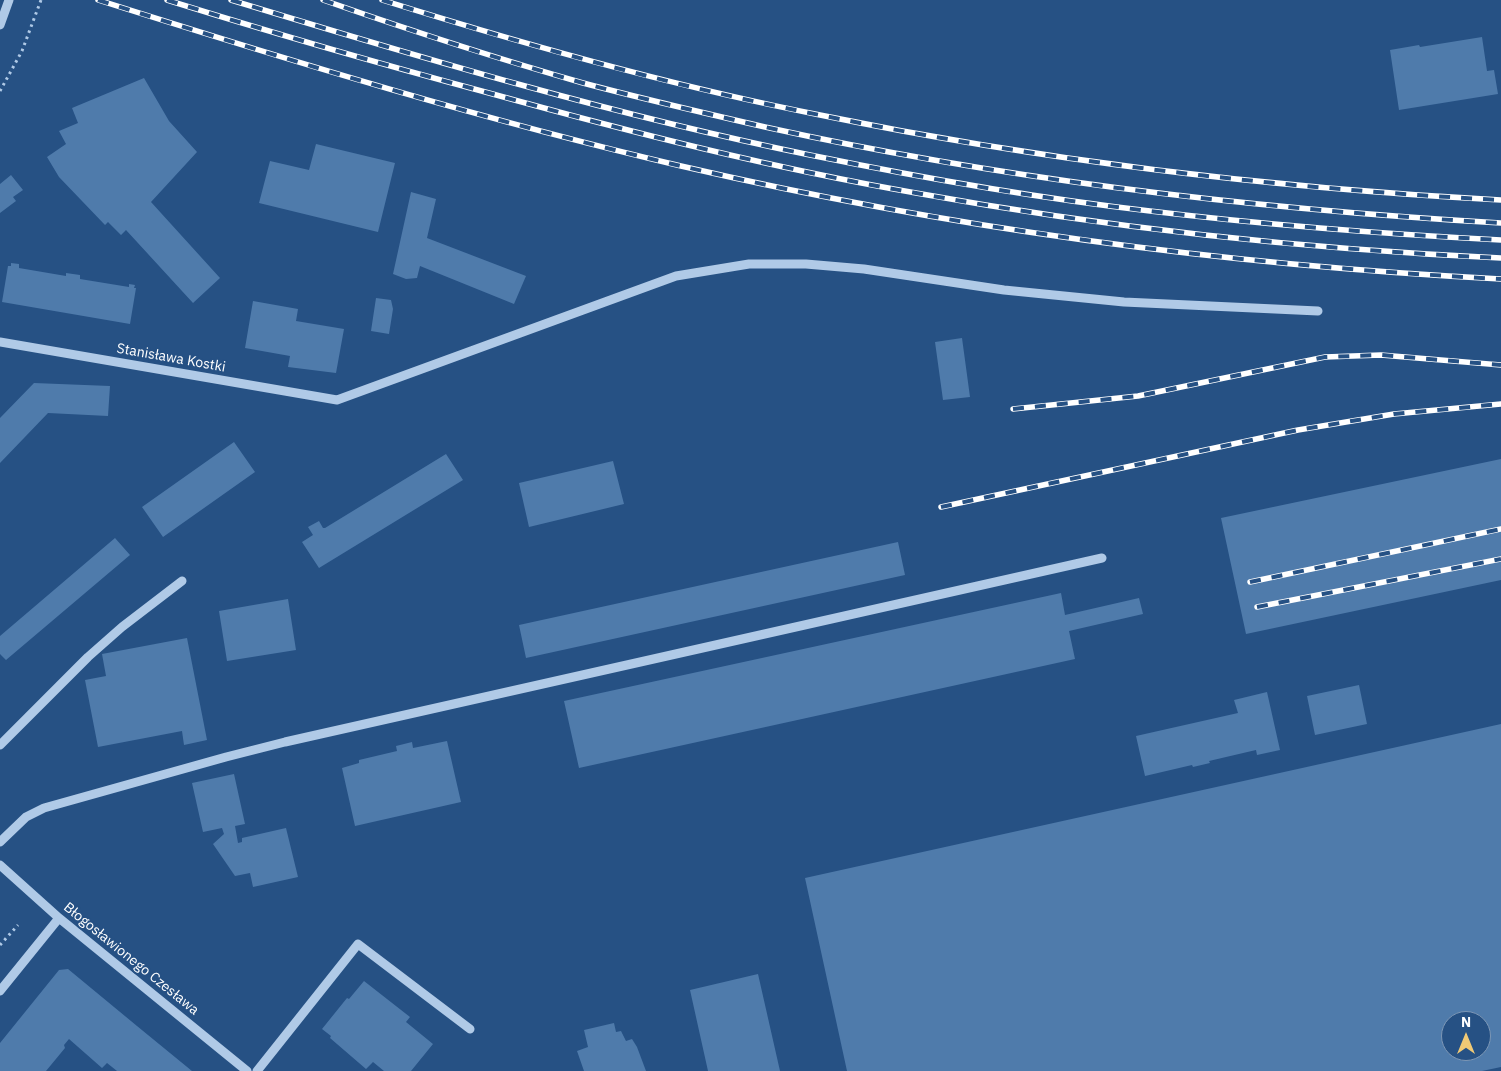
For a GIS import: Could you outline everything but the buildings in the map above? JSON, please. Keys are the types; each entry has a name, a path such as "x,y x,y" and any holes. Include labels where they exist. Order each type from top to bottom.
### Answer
{"street":[{"path":"2,21 9,0"},
{"name":"Stanisława Kostki","path":"0,342 337,400 676,276 749,264 806,264 864,269 1004,290 1124,302 1318,311"},
{"path":"0,842 26,817 44,808 226,757 1102,558"},
{"path":"0,745 88,657 122,627 182,581"},
{"name":"Błogosławionego Czesława","path":"0,865 58,918 247,1071"},
{"path":"0,991 58,918"},
{"path":"257,1071 358,944 470,1029"}],"path":[{"path":"0,91 22,51 41,0"},
{"path":"0,945 18,925"}],"railway":[{"path":"98,0 315,67 461,109 607,148 782,188 884,208 1088,240 1295,264 1501,279"},
{"path":"167,0 368,60 595,122 755,161 862,183 1061,217 1134,227 1281,243 1501,258"},
{"path":"231,0 446,64 591,104 737,139 895,172 1065,200 1238,221 1501,240"},
{"path":"323,0 517,64 583,83 742,122 856,146 1039,177 1131,190 1315,210 1501,223"},
{"path":"382,0 545,49 654,78 765,104 904,131 1074,159 1244,180 1415,195 1501,200"},
{"path":"1013,409 1138,396 1325,357 1381,355 1501,365"},
{"path":"941,507 1298,430 1394,414 1501,404"},
{"path":"1250,582 1501,529"},
{"path":"1257,607 1501,559"}]}
